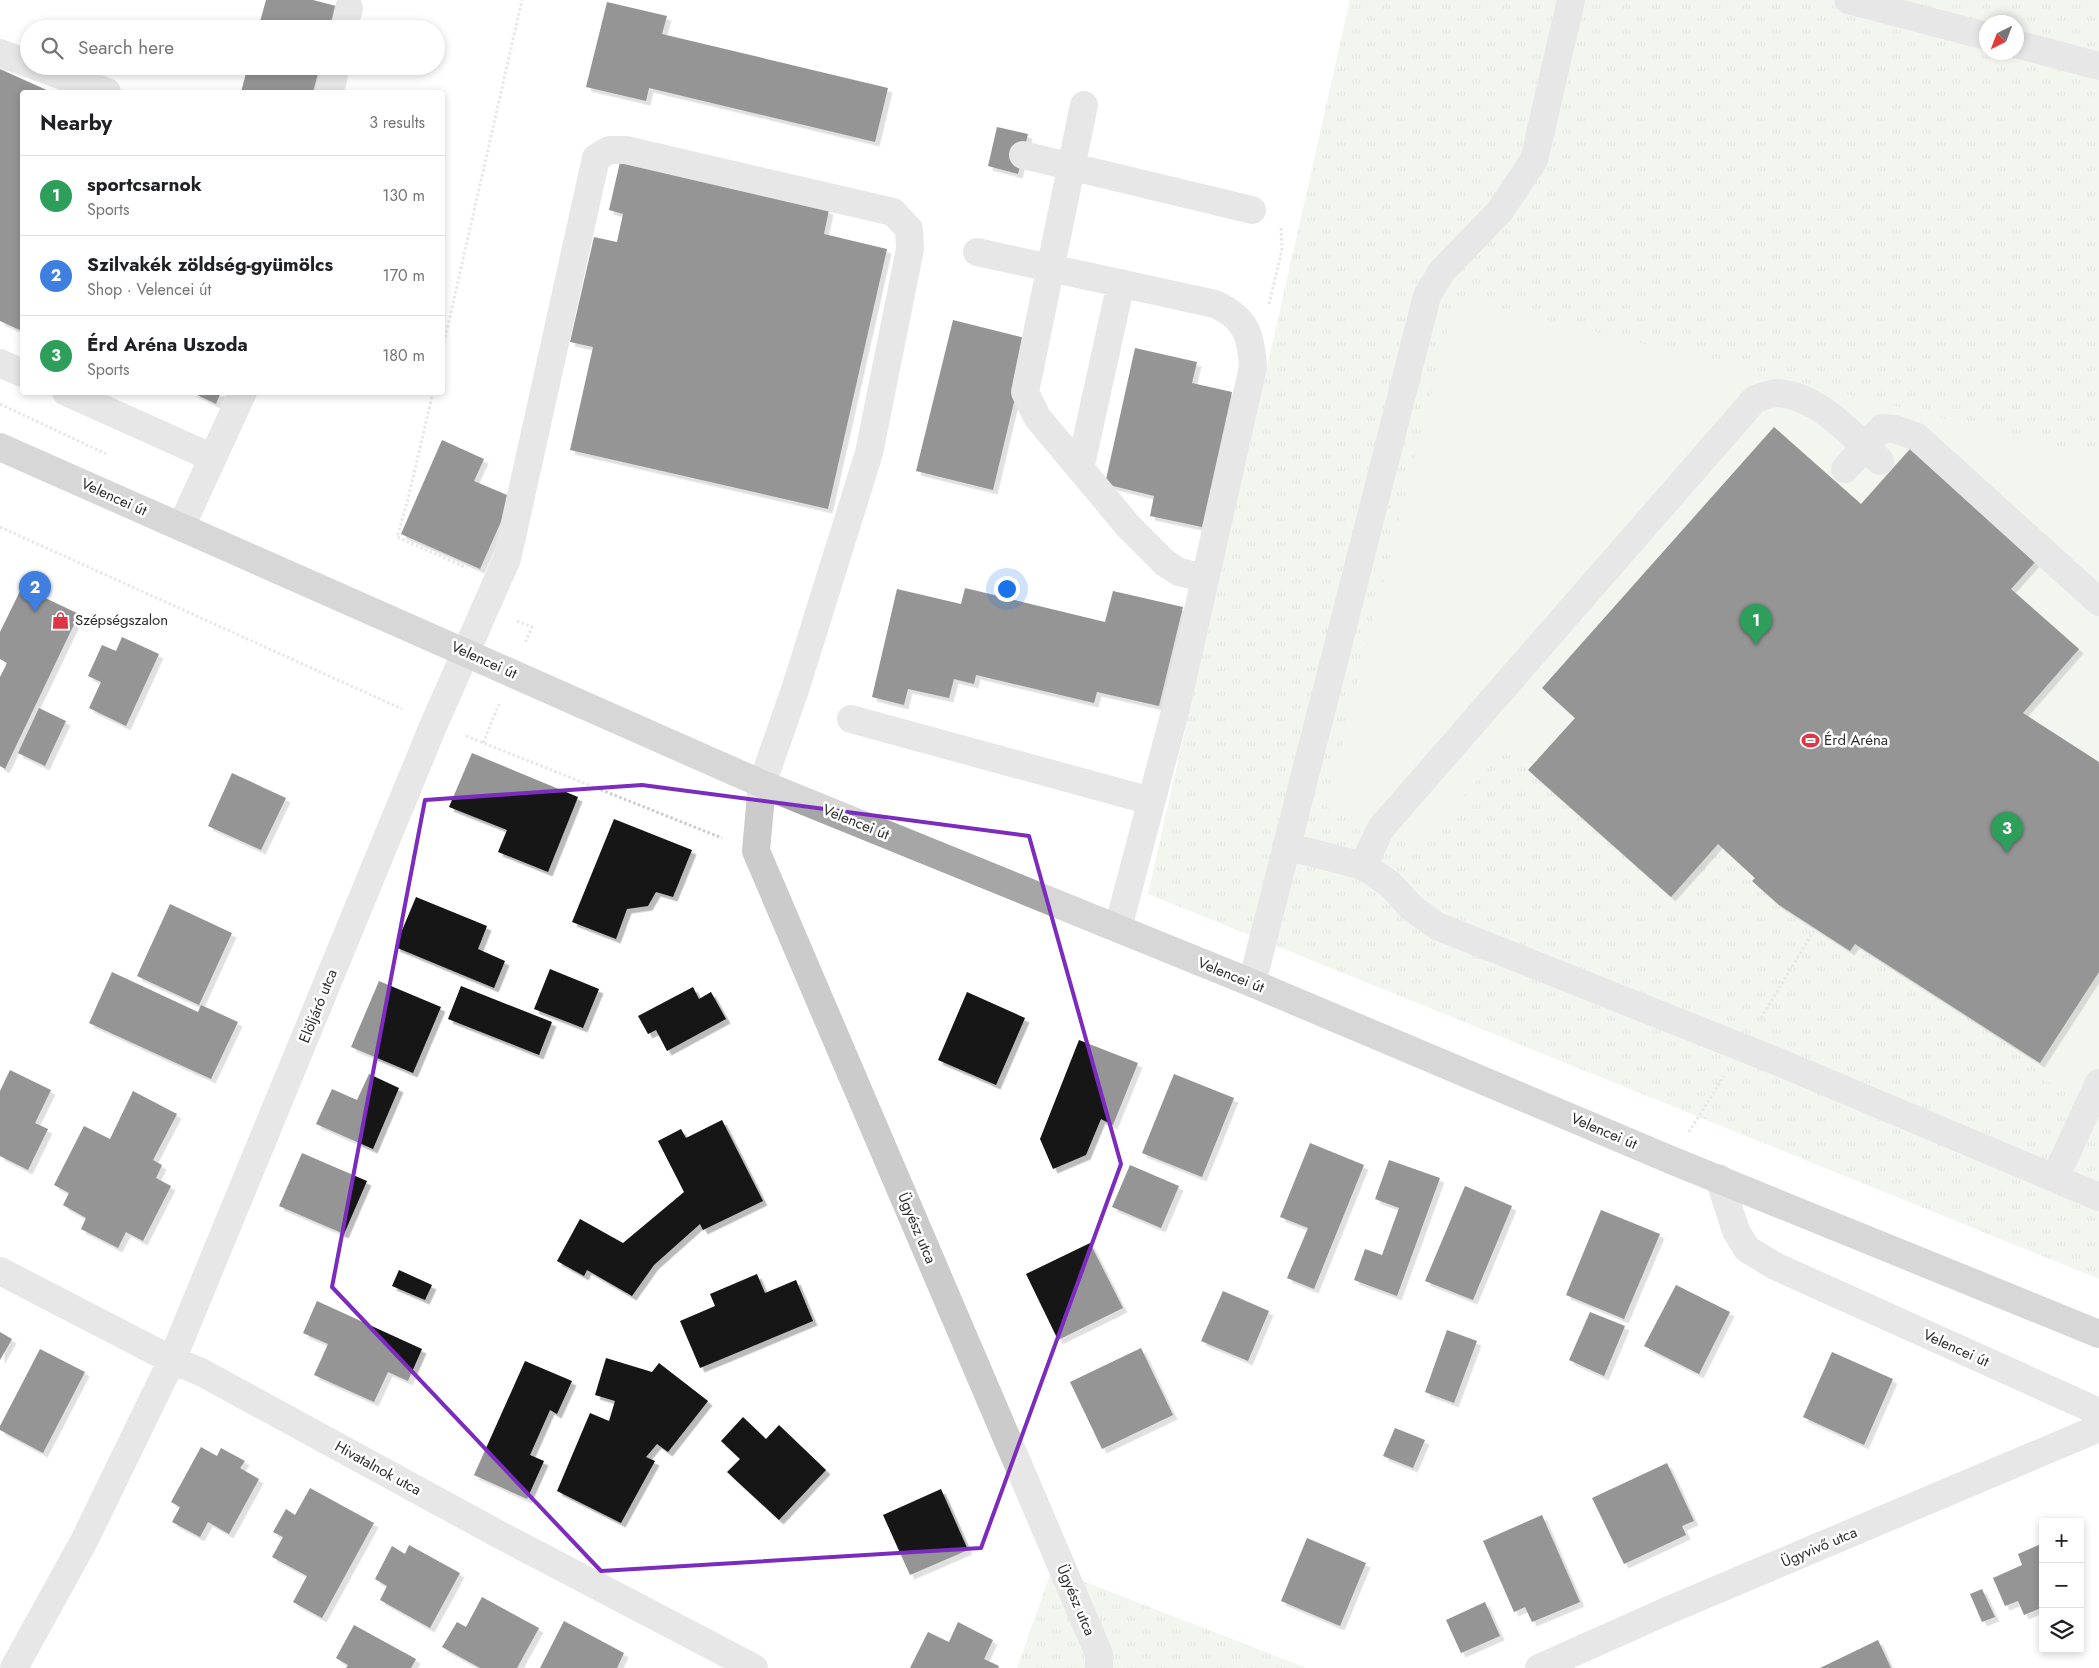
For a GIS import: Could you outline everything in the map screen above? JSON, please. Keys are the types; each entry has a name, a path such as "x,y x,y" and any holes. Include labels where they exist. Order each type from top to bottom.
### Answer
{"main road":[{"name":"Velencei út","path":"0,447 762,784 1252,983 2099,1334"}],"street":[{"path":"1252,983 1427,296 1442,271 1500,211 1534,160 1570,0"},
{"path":"1848,0 1979,34"},
{"path":"2024,46 2099,66"},
{"path":"0,53 20,61"},
{"path":"60,75 102,90"},
{"path":"330,90 334,75"},
{"path":"1084,105 1025,392 1036,417 1129,527 1179,572 1205,578"},
{"name":"Elöljáró utca","path":"14,1667 88,1533 172,1360 434,724 508,559 596,158 610,150 626,150 893,212 909,229 910,249 869,453 795,690 762,784"},
{"path":"1023,155 1252,210"},
{"path":"978,252 1215,304 1231,311 1244,326 1251,345 1253,367 1176,708 1118,928"},
{"path":"1080,469 1121,283"},
{"path":"0,363 20,372"},
{"path":"1363,866 1381,828 1755,399 1776,393 1800,399 1829,414 1872,454"},
{"path":"73,395 213,458"},
{"path":"181,527 242,395"},
{"path":"1845,469 1872,454 1882,428 1894,429 1917,437 2099,602"},
{"path":"850,719 1151,800"},
{"name":"Ügyész utca","path":"762,784 756,851 1103,1663"},
{"path":"1286,846 1363,866 1390,884 1412,908 1437,926 1759,1054 2099,1197"},
{"path":"2055,1178 2099,1083"},
{"name":"Velencei út","path":"1719,1178 1736,1232 1754,1254 1775,1266 2099,1412"},
{"name":"Hivatalnok utca","path":"0,1271 172,1360 201,1372 500,1535 754,1668"},
{"name":"Ügyvivő utca","path":"1539,1668 1669,1610 2099,1428"}],"path":[{"path":"445,339 522,0"},
{"path":"1252,210 1260,202 1274,212 1282,228 1282,249 1266,313"},
{"path":"432,395 407,503 396,537 476,572"},
{"path":"0,527 434,724 756,851"}],"highlighted area":[{"path":"642,785 1029,836 1121,1164 981,1548 601,1571 332,1287 425,800"}],"green space":[{"path":"1350,0 2099,0 2099,1279 1148,894"},
{"path":"1456,297 2099,457 2099,1102 2032,1076 2040,1063 1855,944 1850,951 1779,905 1752,881 1755,878 1718,845 1671,897 1505,749 1421,843 1326,807"},
{"path":"1052,1569 1307,1668 1017,1668"}],"building":[{"path":"266,0 313,0 336,6 332,20 260,20"},
{"path":"607,2 667,16 662,34 888,88 875,142 649,88 646,101 586,87"},
{"path":"0,69 47,90 20,90 20,330 0,321"},
{"path":"246,75 318,75 314,90 242,90"},
{"path":"997,127 1028,134 1018,174 988,166"},
{"path":"620,162 829,210 824,234 887,249 828,509 570,450 593,347 570,342 594,237 617,242 623,214 609,210"},
{"path":"953,320 1029,339 993,490 916,471"},
{"path":"1135,348 1197,362 1192,383 1232,392 1202,527 1150,516 1154,496 1105,484"},
{"path":"197,395 220,395 216,404"},
{"name":"Érd Aréna","path":"1774,427 1861,504 1910,449 2036,561 2011,589 2079,649 2023,713 2099,762 2099,972 2040,1063 1855,944 1850,951 1779,905 1752,881 1755,878 1718,844 1671,897 1528,770 1575,718 1542,688"},
{"path":"442,440 484,459 474,481 512,497 480,569 401,534"},
{"path":"22,587 79,614 5,769 0,766 0,677 7,663 0,659 0,632"},
{"path":"965,588 1105,622 1113,591 1183,607 1159,706 1097,692 1094,703 976,675 974,684 954,679 949,698 908,689 904,705 872,697 897,589 961,604"},
{"path":"122,637 159,654 126,726 89,708 101,682 88,676 102,645 116,651"},
{"path":"39,708 66,721 45,766 18,753"},
{"path":"472,753 578,797 548,872 498,852 507,830 449,807"},
{"path":"232,773 286,798 261,850 208,826"},
{"path":"614,819 692,850 673,897 656,892 648,906 627,909 616,939 572,922"},
{"path":"416,897 487,926 478,949 505,961 494,988 395,947"},
{"path":"170,904 232,933 199,1005 137,976"},
{"path":"550,969 599,989 583,1028 534,1009"},
{"path":"112,972 198,1012 201,1005 238,1022 211,1079 89,1023"},
{"path":"379,981 441,1007 413,1073 351,1047"},
{"path":"461,986 552,1022 539,1055 448,1019"},
{"path":"693,987 699,999 711,992 726,1019 667,1051 656,1030 648,1034 638,1016"},
{"path":"967,992 1025,1018 996,1085 938,1060"},
{"path":"1079,1040 1138,1063 1113,1125 1101,1119 1086,1155 1053,1169 1040,1139"},
{"path":"10,1070 51,1090 35,1123 48,1129 28,1170 0,1156 0,1091"},
{"path":"369,1074 399,1088 373,1149 316,1124 332,1089 357,1100"},
{"path":"1174,1074 1234,1098 1202,1177 1142,1153"},
{"path":"133,1091 177,1114 153,1160 162,1165 156,1178 171,1186 143,1241 126,1232 118,1248 81,1229 86,1218 63,1205 69,1193 54,1185 84,1126 110,1139"},
{"path":"722,1120 763,1201 703,1230 700,1224 654,1265 632,1296 587,1270 584,1276 557,1261 580,1219 623,1243 684,1192 658,1141 681,1129 686,1138"},
{"path":"1310,1143 1364,1165 1314,1289 1287,1278 1308,1228 1280,1217"},
{"path":"302,1153 367,1181 344,1234 279,1206"},
{"path":"1389,1160 1440,1178 1397,1296 1354,1280 1365,1249 1382,1255 1399,1208 1375,1199"},
{"path":"1130,1165 1179,1186 1161,1228 1112,1207"},
{"path":"1465,1186 1512,1206 1473,1300 1425,1281"},
{"path":"1601,1210 1660,1234 1624,1319 1566,1295"},
{"path":"1090,1243 1123,1308 1058,1340 1026,1274"},
{"path":"399,1270 432,1285 425,1300 392,1286"},
{"path":"757,1274 765,1293 796,1280 813,1321 700,1368 680,1321 715,1306 710,1294"},
{"path":"1676,1285 1730,1312 1699,1374 1644,1346"},
{"path":"1223,1291 1269,1311 1248,1361 1201,1341"},
{"path":"317,1301 422,1349 408,1381 388,1372 374,1402 314,1375 328,1344 303,1333"},
{"path":"1590,1312 1625,1326 1604,1376 1569,1360"},
{"path":"1447,1330 1477,1341 1454,1403 1425,1392"},
{"path":"0,1332 12,1339 0,1360"},
{"path":"1141,1348 1173,1415 1102,1449 1070,1382"},
{"path":"40,1349 85,1372 43,1453 0,1430 0,1426"},
{"path":"1832,1352 1893,1379 1864,1445 1803,1417"},
{"path":"606,1358 652,1372 659,1363 708,1401 668,1452 657,1444 646,1457 655,1461 621,1523 557,1491 590,1413 609,1421 615,1401 595,1395"},
{"path":"525,1361 572,1381 557,1414 550,1410 530,1455 544,1461 527,1499 474,1475"},
{"path":"743,1417 766,1439 779,1425 826,1470 779,1520 727,1472 740,1459 721,1441"},
{"path":"1395,1428 1425,1440 1413,1468 1383,1456"},
{"path":"201,1447 217,1456 221,1448 245,1461 240,1468 259,1479 229,1534 208,1522 200,1537 172,1522 180,1507 171,1502"},
{"path":"1667,1463 1694,1521 1682,1526 1686,1535 1624,1564 1592,1498"},
{"path":"310,1488 374,1523 322,1618 293,1602 307,1576 272,1557 283,1537 273,1532 286,1509 295,1515"},
{"path":"941,1489 968,1550 910,1575 883,1515"},
{"path":"1542,1515 1580,1602 1532,1622 1525,1607 1514,1612 1483,1541"},
{"path":"1307,1538 1366,1563 1340,1626 1281,1601"},
{"path":"409,1545 460,1573 430,1628 380,1600 387,1586 375,1579 392,1546 405,1554"},
{"path":"2039,1545 2039,1609 2024,1615 2018,1601 2005,1606 1993,1578 2022,1565 2018,1554"},
{"path":"1982,1589 1995,1617 1982,1622 1970,1594"},
{"path":"482,1597 539,1628 517,1668 480,1668 442,1647 457,1622 466,1627"},
{"path":"1485,1602 1500,1636 1461,1653 1446,1620"},
{"path":"564,1621 624,1653 617,1668 540,1668"},
{"path":"958,1622 993,1640 984,1659 999,1666 998,1668 910,1668 928,1632 949,1642"},
{"path":"354,1625 416,1659 411,1668 346,1668 348,1665 336,1658"},
{"path":"1878,1640 1891,1668 1820,1668"}],"place":[{"name":"Szilvakék zöldség-gyümölcs","path":"35,612"},
{"name":"Szépségszalon","path":"61,620"},
{"name":"sportcsarnok","path":"1756,645"},
{"name":"Érd Aréna","path":"1810,740"},
{"name":"Érd Aréna Uszoda","path":"2007,853"}]}
